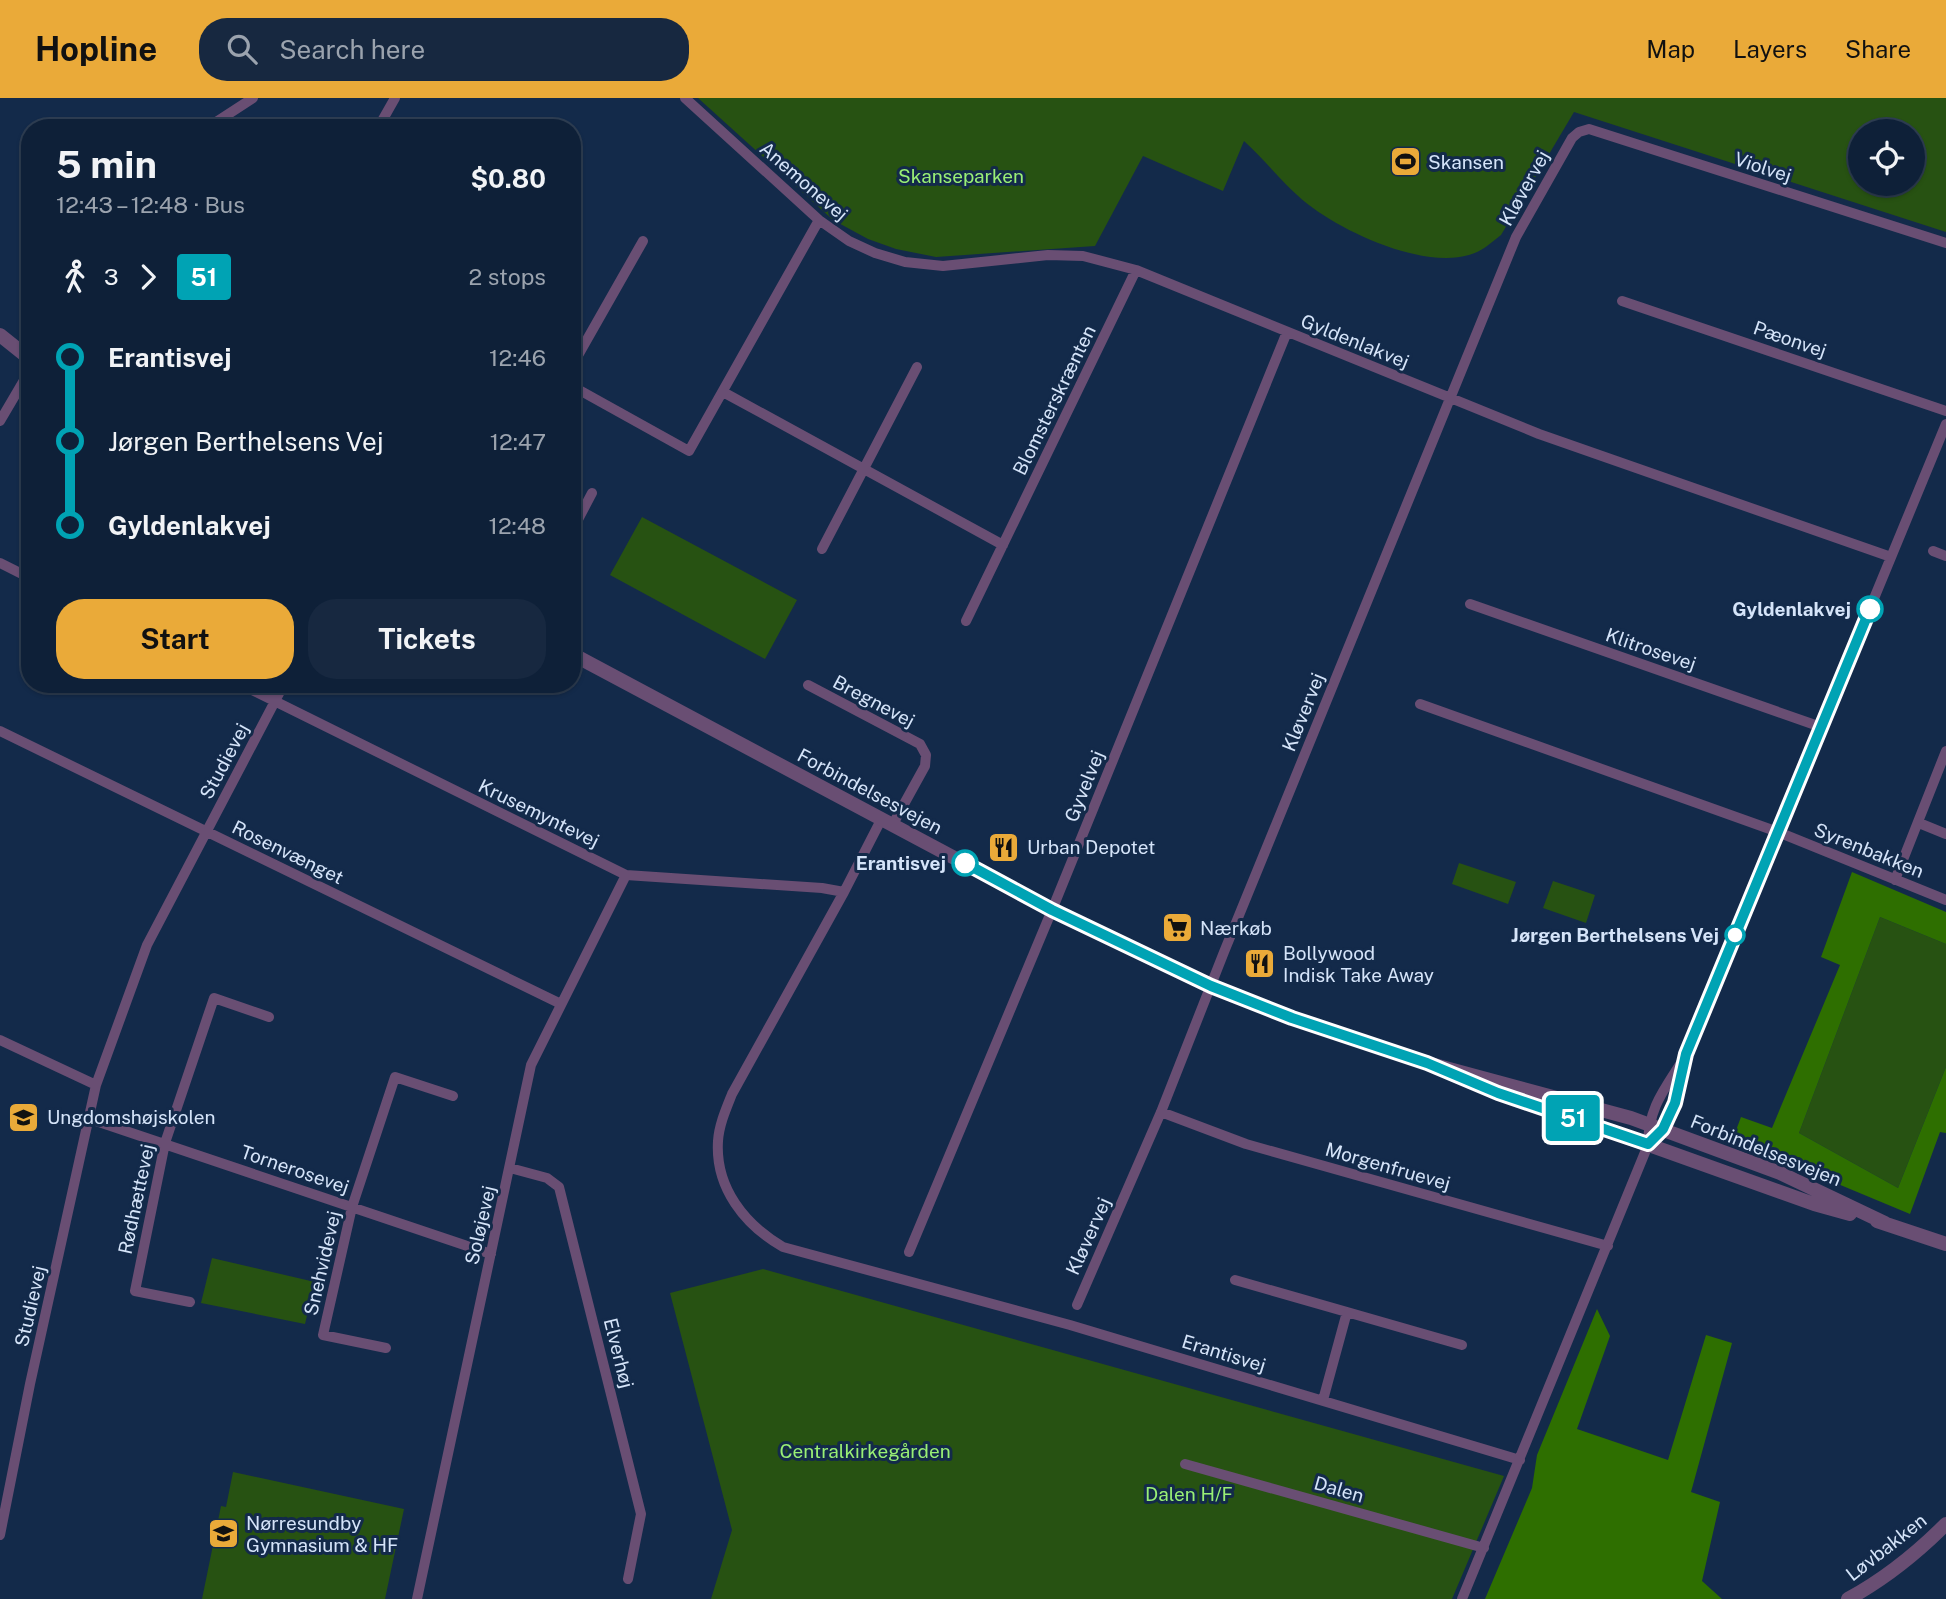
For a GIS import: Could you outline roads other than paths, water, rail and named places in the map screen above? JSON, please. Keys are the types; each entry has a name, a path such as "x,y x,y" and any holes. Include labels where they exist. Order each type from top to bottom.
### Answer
{"street":[{"path":"221,119 253,98"},
{"path":"383,119 395,98"},
{"name":"Anemonevej","path":"685,98 820,220 849,241 875,253 905,262 943,266 1048,255 1083,256"},
{"name":"Violvej","path":"1572,138 1589,129 1946,243"},
{"name":"Kløvervej","path":"1077,1305 1161,1112 1516,237 1572,138"},
{"path":"581,391 689,452 820,220"},
{"path":"581,350 643,240"},
{"name":"Gyldenlakvej","path":"1083,256 1136,270 1539,434 1891,556"},
{"name":"Blomsterskrænten","path":"966,621 1136,270"},
{"name":"Pæonvej","path":"1622,301 1946,411"},
{"name":"Gyvelvej","path":"909,1252 1052,910 1287,332"},
{"path":"0,335 21,352"},
{"path":"0,348 21,356"},
{"path":"822,549 917,366"},
{"path":"0,421 21,385"},
{"path":"723,392 1003,545"},
{"path":"1648,1144 1663,1129 1675,1103 1686,1054 1946,424"},
{"path":"581,514 592,493"},
{"path":"1933,551 1946,556"},
{"path":"0,563 21,574"},
{"name":"Klitrosevej","path":"1470,604 1821,727"},
{"name":"Forbindelsesvejen","path":"581,659 1052,910 1211,986 1292,1018 1427,1063 1598,1107 1663,1129 1780,1173 1885,1223"},
{"name":"Bregnevej","path":"808,685 920,744 926,755 925,766 887,821"},
{"name":"Krusemyntevej","path":"258,693 626,875 822,888 844,892"},
{"name":"Studievej","path":"0,1535 96,1085 147,945 280,693"},
{"path":"1420,704 1778,832"},
{"name":"Rosenvænget","path":"0,731 561,1004"},
{"path":"1895,880 1946,751"},
{"name":"Erantisvej","path":"887,821 844,892 732,1094 723,1116 718,1140 719,1165 724,1186 751,1224 783,1247 1070,1325 1520,1460"},
{"path":"1919,823 1946,834"},
{"name":"Syrenbakken","path":"1778,832 1946,900"},
{"name":"Soløjevej","path":"417,1599 531,1065 626,875"},
{"name":"Rødhættevej","path":"190,1302 135,1291 165,1143 214,998 269,1017"},
{"path":"0,1040 96,1085"},
{"path":"1462,1599 1648,1144 1648,1124 1659,1096 1686,1054"},
{"name":"Forbindelsesvejen","path":"1427,1063 1498,1093 1814,1204 1885,1223 1946,1244"},
{"name":"Snehvidevej","path":"386,1348 323,1335 352,1207 395,1077 453,1096"},
{"name":"Morgenfruevej","path":"1161,1112 1246,1144 1608,1246"},
{"name":"Tornerosevej","path":"87,1118 491,1254"},
{"name":"Elverhøj","path":"510,1168 547,1178 559,1187 641,1514 628,1579"},
{"path":"1235,1280 1462,1345"},
{"path":"1323,1400 1347,1312"},
{"name":"Dalen","path":"1185,1464 1484,1548"},
{"name":"Løvbakken","path":"1848,1599 1884,1577 1921,1549 1946,1524"}],"place":[{"name":"Skansen","path":"1405,162"},
{"name":"Gyldenlakvej","path":"1870,609"},
{"name":"Urban Depotet","path":"1004,847"},
{"name":"Erantisvej","path":"965,863"},
{"name":"Nærkøb","path":"1177,928"},
{"name":"Jørgen Berthelsens Vej","path":"1735,935"},
{"name":"Bollywood Indisk Take Away","path":"1260,964"},
{"name":"Ungdomshøjskolen","path":"24,1117"},
{"name":"Nørresundby Gymnasium & HF","path":"223,1534"}],"park label":[{"name":"Skanseparken","path":"961,176"},
{"name":"Centralkirkegården","path":"865,1451"},
{"name":"Dalen H/F","path":"1189,1494"}]}
